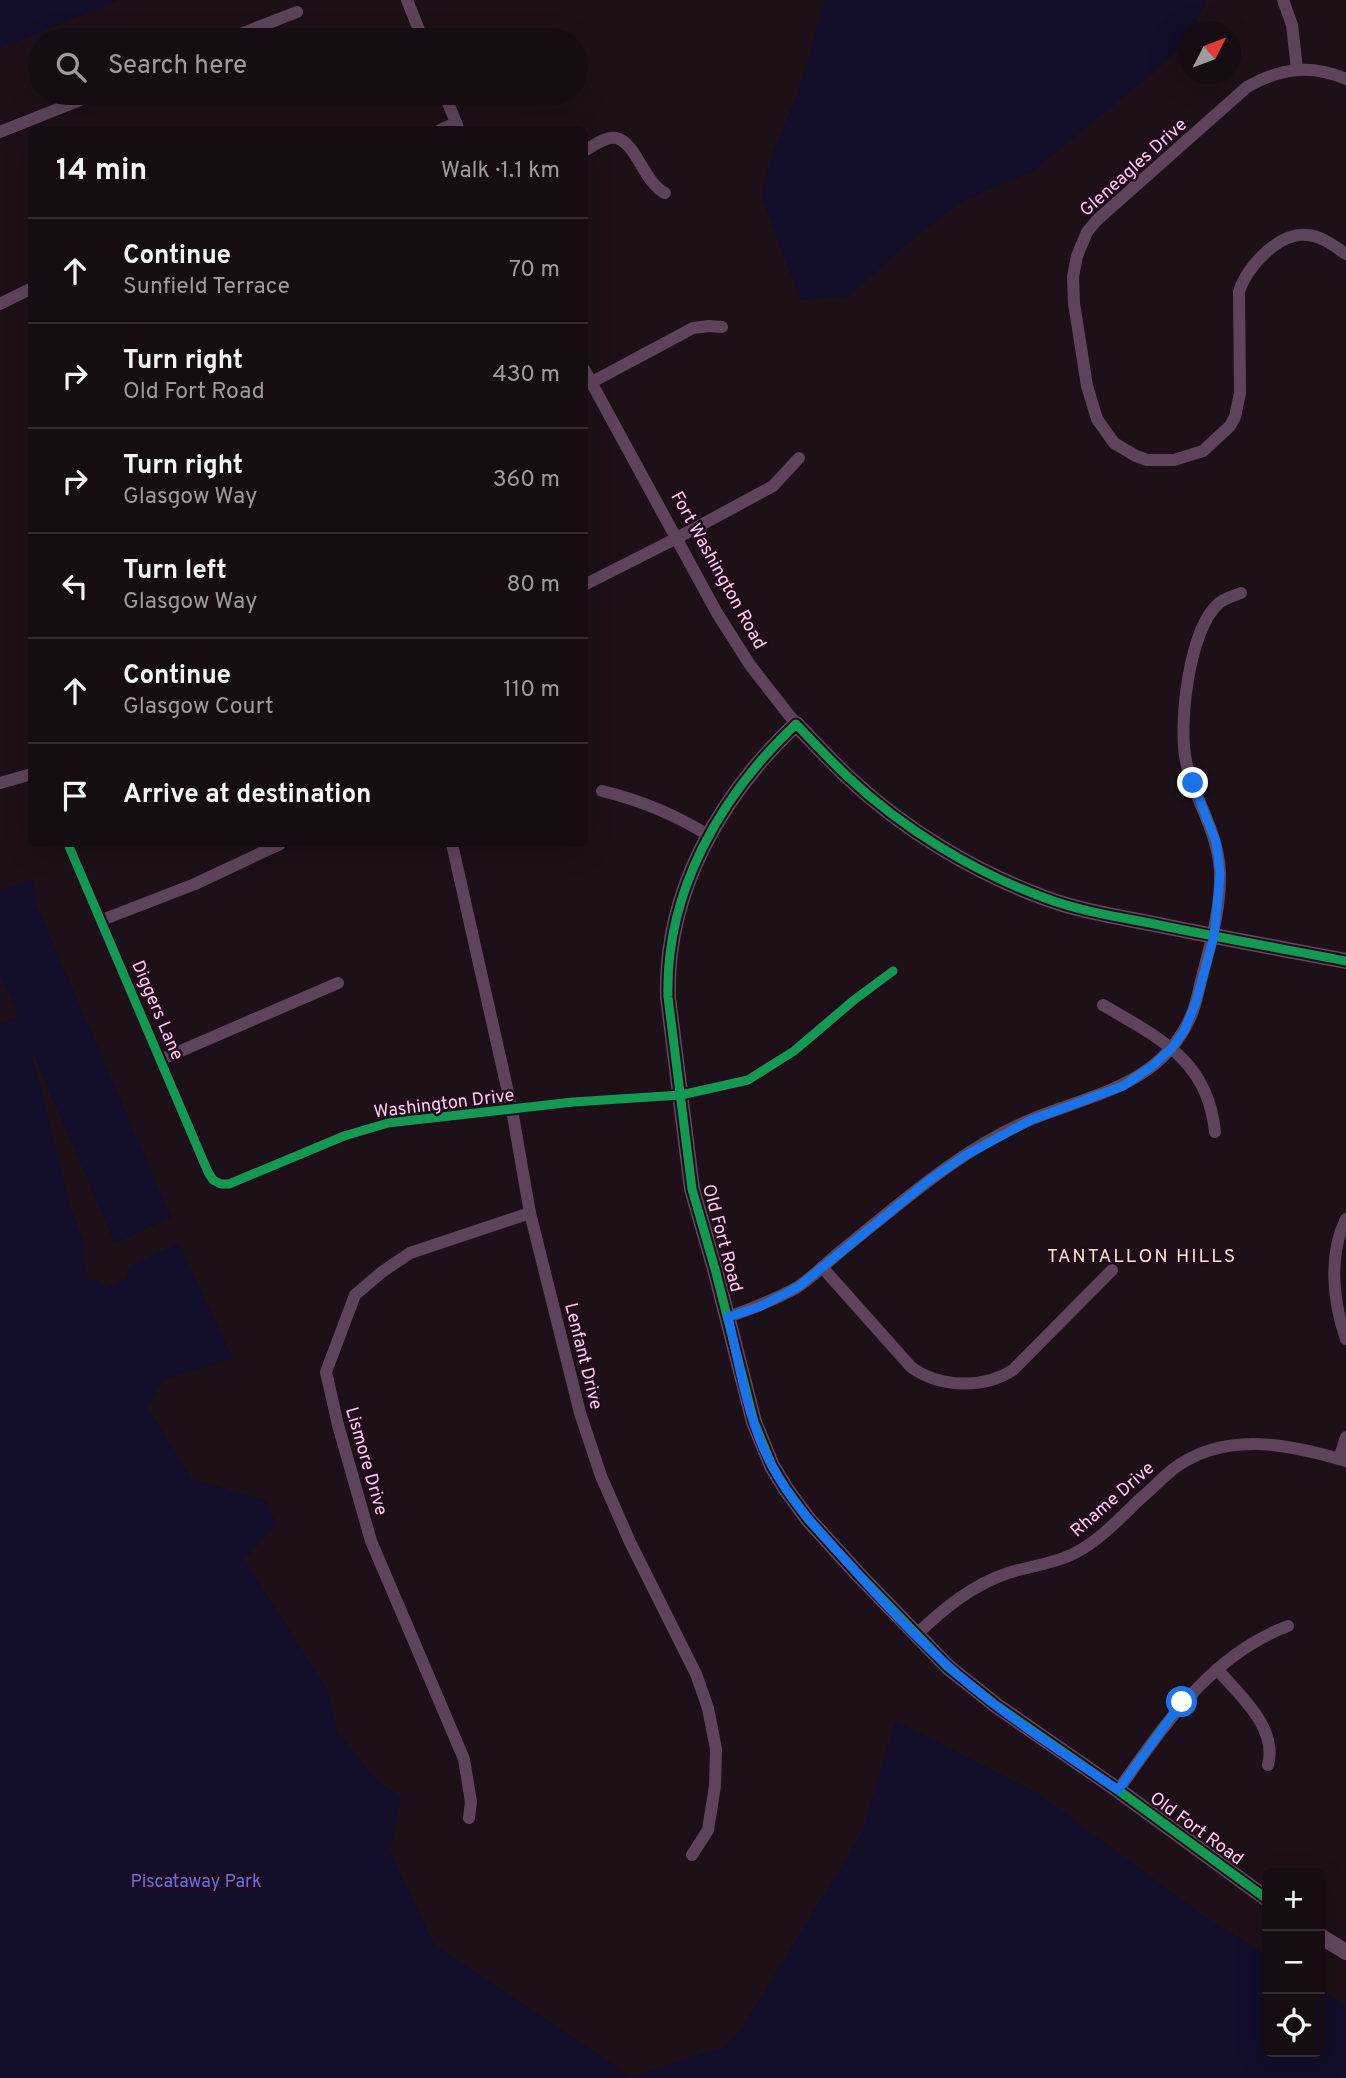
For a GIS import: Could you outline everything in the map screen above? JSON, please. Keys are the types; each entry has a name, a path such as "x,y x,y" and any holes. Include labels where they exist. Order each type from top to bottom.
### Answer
{"main road":[{"name":"Old Fort Road","path":"796,724 757,764 708,835 674,920 668,969 668,997 692,1189 754,1422 772,1466 808,1519 948,1667 997,1706 1262,1895"},
{"name":"Fort Washington Road","path":"796,724 848,778 879,803 919,833 992,876 1074,907 1346,961"},
{"path":"1325,1939 1346,1952"}],"street":[{"path":"407,0 418,28"},
{"path":"1283,0 1292,25 1297,69"},
{"path":"256,28 297,12"},
{"name":"Gleneagles Drive","path":"1346,79 1333,74 1297,69 1266,77 1238,94 1097,220 1087,232 1075,266 1074,303 1090,401 1106,434 1121,448 1147,460 1165,461 1203,451 1230,426 1238,405 1241,379 1239,292 1243,279 1273,247 1293,236 1305,234 1317,237 1346,254"},
{"path":"0,132 68,105"},
{"path":"449,105 457,126"},
{"path":"588,149 608,139 616,138 626,143 655,186 665,192"},
{"path":"0,304 28,290"},
{"path":"592,382 693,328 722,327"},
{"name":"Fort Washington Road","path":"588,376 718,613 744,655 796,724"},
{"path":"588,583 773,486 799,458"},
{"path":"728,1317 759,1307 798,1287 928,1181 966,1155 1031,1120 1123,1086 1151,1067 1172,1048 1191,1016 1214,936 1219,880 1218,855 1212,829 1187,765 1183,724 1197,638 1216,606 1241,593"},
{"path":"0,783 28,775"},
{"path":"602,791 634,799 667,812 708,835"},
{"name":"Diggers Lane","path":"69,847 208,1172 213,1180 221,1184"},
{"path":"102,920 195,884 274,847"},
{"name":"Lenfant Drive","path":"453,847 512,1110 530,1213 580,1413 601,1476 630,1542 696,1674 708,1708 716,1749 715,1786 708,1830 692,1855"},
{"name":"Washington Drive","path":"221,1184 243,1180 344,1136 388,1123 573,1102 681,1095 748,1080 794,1051 893,971"},
{"path":"162,1059 338,983"},
{"path":"1103,1005 1185,1059 1202,1085 1212,1108 1216,1132"},
{"name":"Lismore Drive","path":"469,1818 471,1802 464,1759 372,1541 338,1425 326,1372 355,1295 382,1272 410,1253 530,1213"},
{"path":"1346,1219 1339,1241 1335,1278 1338,1317 1346,1339"},
{"path":"822,1266 911,1367 938,1380 960,1383 992,1380 1013,1370 1112,1270"},
{"path":"1343,1460 1346,1437"},
{"name":"Rhame Drive","path":"916,1635 948,1606 978,1586 1007,1574 1059,1561 1084,1548 1173,1470 1203,1454 1236,1445 1265,1443 1298,1448 1343,1460"},
{"path":"1118,1790 1182,1702 1217,1669 1245,1648 1289,1626"},
{"path":"1217,1669 1262,1724 1270,1749 1268,1765"}],"green space":[{"path":"0,0 119,0 50,28 28,28 28,37 0,48"},
{"path":"825,0 1206,0 1197,21 1178,21 1178,49 1154,72 1031,172 962,201 907,244 849,296 801,300 761,196 773,152 798,94"},
{"name":"Piscataway Park","path":"32,880 37,907 171,1217 115,1243 29,1043 72,1213 85,1244 83,1254 89,1280 97,1280 105,1289 127,1278 129,1267 179,1243 233,1359 164,1379 147,1408 193,1480 265,1500 276,1525 244,1559 326,1688 338,1733 376,1780 401,1797 390,1851 433,1943 631,2077 722,2048 739,2033 863,1832 895,1721 1037,1793 1201,1914 1262,1953 1262,2057 1325,2057 1325,1993 1346,2006 1346,2078 0,2078 0,1023 19,1017 0,974 0,890"}],"cycle path":[{"path":"1262,1895 997,1706 948,1667 808,1519 786,1489 772,1466 754,1422 692,1189 668,997 670,958 676,920 687,883 703,847 744,782 796,724 848,777 892,814 940,847 1018,887 1087,911 1346,961"},
{"path":"69,847 208,1172 213,1180 221,1184 229,1184 344,1136 388,1123 573,1102 681,1095 748,1080 794,1051 893,971"}],"district":[{"name":"TANTALLON HILLS","path":"1142,1255"}],"route":[{"path":"1182,1702 1118,1790 997,1706 948,1667 808,1519 786,1489 760,1442 728,1317 759,1307 798,1287 928,1181 994,1138 1031,1120 1123,1086 1151,1067 1172,1048 1184,1031 1196,1002 1214,936 1219,888 1216,842 1193,783"}]}
